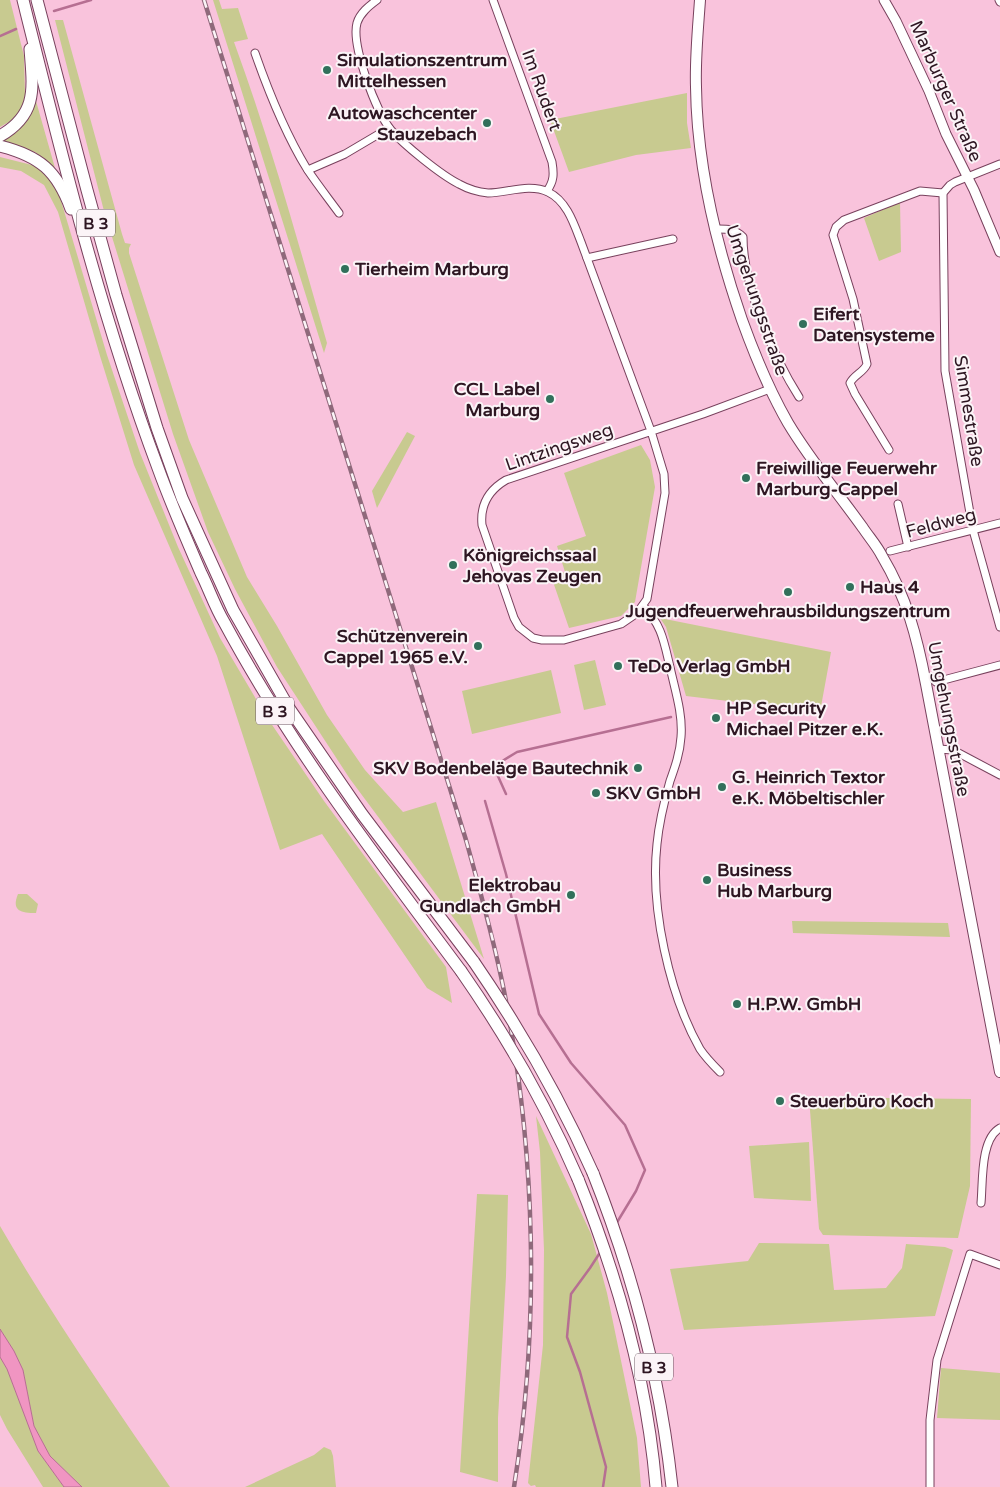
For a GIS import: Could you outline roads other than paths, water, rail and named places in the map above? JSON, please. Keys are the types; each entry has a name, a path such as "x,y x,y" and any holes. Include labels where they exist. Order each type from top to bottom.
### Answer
{"highway":[{"name":"B 3","path":"23,0 116,346 174,512 222,621 274,710 346,816 461,971 499,1028 550,1116 596,1223 624,1309 640,1373 651,1437 656,1487"},
{"name":"B 3","path":"38,0 74,144 116,295 157,428 182,498 232,610 290,708 362,814 474,962 548,1079 593,1173 622,1249 643,1321 654,1369 662,1410 672,1487"},
{"name":"B 3","path":"0,136 17,125 23,117 31,98 32,71 28,20"},
{"name":"B 3","path":"0,146 23,153 37,160 56,177 68,200 92,262"}],"main road":[{"name":"Umgehungsstraße","path":"700,0 696,75 698,120 700,148 714,229 734,297 756,358 770,389 812,460 881,554 905,602 916,636 1000,1072"}],"street":[{"path":"377,0 365,10 359,19 356,41 371,89 390,128 428,162 457,183 489,193 526,189 547,191 563,204 587,258 651,431 664,474 665,493 647,599 643,606 654,617 663,634 681,720 680,750 663,807 657,846 656,878 662,937 673,981 694,1036 704,1055 720,1072"},
{"name":"Im Rudert","path":"493,0 552,162 554,176 547,191"},
{"name":"Marburger Straße","path":"884,0 903,35 1000,252"},
{"path":"255,53 266,86 297,151 308,170 339,212"},
{"path":"308,170 345,154 390,128"},
{"path":"889,450 850,383 865,368 866,364 853,299 833,235 836,227 844,220 913,193 928,190 943,193 950,185 1000,164"},
{"name":"Simmestraße","path":"943,193 945,371 973,530 1000,627"},
{"path":"714,229 730,229 738,232 743,237 743,255 758,313 790,384 799,397"},
{"path":"587,258 673,239"},
{"name":"Lintzingsweg","path":"643,606 630,619 607,629 564,640 533,638 519,627 509,607 484,534 481,518 484,503 488,496 497,485 506,480 703,414 770,389"},
{"path":"898,504 908,548"},
{"name":"Feldweg","path":"890,551 908,548 1000,523"},
{"path":"936,682 1000,664"},
{"path":"938,749 953,750 1000,775"},
{"path":"981,1203 986,1148 989,1139 1000,1128"},
{"path":"930,1487 930,1420 937,1360 970,1254 1000,1265"}],"waterway":[{"path":"54,11 91,0"},
{"path":"0,36 16,29"},
{"path":"506,794 497,774 499,763 517,752 671,717"},
{"path":"485,801 506,874 539,1014 571,1063 625,1125 645,1170 636,1191 616,1224"},
{"path":"601,1251 571,1294 567,1337 580,1372 606,1467 603,1487"}],"railway":[{"path":"204,0 466,840 504,991 515,1052 523,1114 531,1239 528,1364 514,1487"}],"place":[{"name":"Simulationszentrum Mittelhessen","path":"327,70"},
{"name":"Autowaschcenter Stauzebach","path":"487,123"},
{"name":"Tierheim Marburg","path":"345,269"},
{"name":"Eifert Datensysteme","path":"803,324"},
{"name":"CCL Label Marburg","path":"550,399"},
{"name":"Freiwillige Feuerwehr Marburg-Cappel","path":"746,478"},
{"name":"Königreichssaal Jehovas Zeugen","path":"453,565"},
{"name":"Haus 4","path":"850,587"},
{"name":"Jugendfeuerwehrausbildungszentrum","path":"788,592"},
{"name":"Schützenverein Cappel 1965 e.V.","path":"478,646"},
{"name":"TeDo Verlag GmbH","path":"618,666"},
{"name":"HP Security Michael Pitzer e.K.","path":"716,718"},
{"name":"SKV Bodenbeläge Bautechnik","path":"638,768"},
{"name":"G. Heinrich Textor e.K. Möbeltischler","path":"722,787"},
{"name":"SKV GmbH","path":"596,793"},
{"name":"Business Hub Marburg","path":"707,880"},
{"name":"Elektrobau Gundlach GmbH","path":"571,895"},
{"name":"H.P.W. GmbH","path":"737,1004"},
{"name":"Steuerbüro Koch","path":"780,1101"}]}
